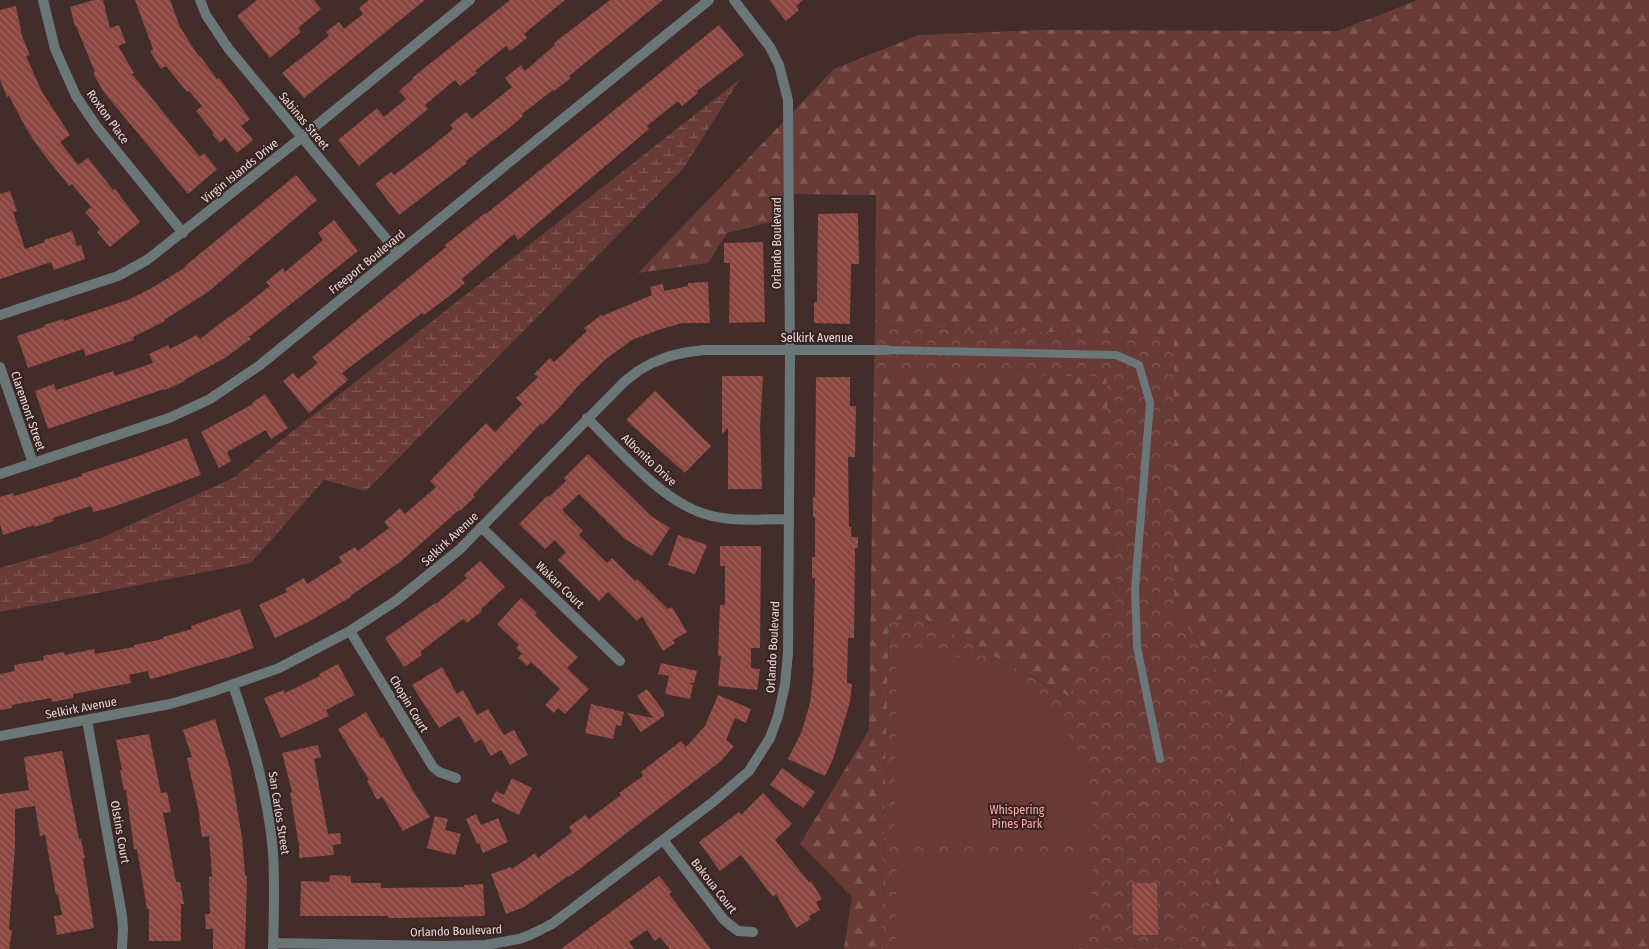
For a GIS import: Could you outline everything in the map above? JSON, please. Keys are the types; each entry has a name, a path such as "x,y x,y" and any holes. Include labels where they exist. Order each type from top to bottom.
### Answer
{"street":[{"name":"Roxton Place","path":"43,0 55,49 76,96 97,127 183,233"},
{"name":"Sabinas Street","path":"200,0 206,15 224,44 398,253"},
{"name":"Virgin Islands Drive","path":"0,314 118,276 147,260 183,233 470,0"},
{"name":"Freeport Boulevard","path":"0,474 169,418 210,398 260,365 709,0"},
{"name":"Orlando Boulevard","path":"274,946 465,946 505,943 540,930 567,914 742,779 754,764 774,726 783,696 787,671 790,351 788,100 779,65 770,47 734,0"},
{"name":"Selkirk Avenue","path":"0,736 170,704 233,685 279,668 350,631 416,586 459,550 624,382 638,371 670,356 705,350 887,350"},
{"name":"Claremont Street","path":"0,367 33,464"},
{"name":"Albonito Drive","path":"587,418 656,486 686,507 714,516 729,518 789,519"},
{"name":"Wakan Court","path":"482,527 620,661"},
{"name":"Chopin Court","path":"350,631 433,767 439,772 456,778"},
{"name":"San Carlos Street","path":"233,685 261,772 266,801 274,861 274,946"},
{"name":"Olstins Court","path":"87,720 119,901 123,929 122,949"},
{"name":"Bakoua Court","path":"663,840 724,920 738,931 754,932"}],"lane":[{"path":"887,350 1116,355 1139,365 1150,403 1135,589 1137,647 1160,759"}],"green space":[{"path":"1418,0 1649,0 1649,949 1200,949 1243,763 1215,666 1174,609 1173,336 875,326 876,195 790,194 791,217 727,233 708,263 638,273 834,69 919,35 1039,30 1338,31"},
{"path":"740,79 683,169 366,491 324,480 251,563 0,612 0,568 99,539 233,478"},
{"name":"Whispering Pines Park","path":"875,326 1174,336 1174,609 1215,666 1243,763 1200,949 881,949 889,623 916,614 1069,697 1117,599 1106,377 874,371"},
{"path":"874,371 1107,376 1117,599 1070,697 916,614 889,623 881,949 844,949 852,897 800,844 869,730"},
{"path":"897,647 949,655 1000,669 1035,693 1050,708 1074,743 1083,762 1092,797 1093,843 909,845 894,832"},
{"path":"907,855 1093,858 1090,905 1082,938 1077,949 895,949 897,865"}],"building":[{"path":"94,0 103,0 110,28 119,25 126,43 118,46 134,73 132,74 200,157 204,153 217,169 188,194 103,91 93,73 95,72 75,26 70,7"},
{"path":"135,0 170,0 180,27 199,57 217,79 219,78 250,119 241,126 253,140 237,153 225,138 220,143 212,134 214,133 196,111 202,106 189,91 187,92 166,66 161,69 150,51 153,49"},
{"path":"257,0 314,0 321,9 298,28 301,32 270,58 237,16"},
{"path":"369,0 425,0 304,98 282,73 329,36 326,32 339,22 344,29 363,14 359,8"},
{"path":"510,0 565,0 524,34 527,38 510,51 506,46 460,86 455,80 425,105 428,109 359,166 338,140 377,108 384,117 406,99 399,91 412,78"},
{"path":"610,0 663,0 569,76 571,78 522,114 523,116 513,125 466,161 467,163 399,215 375,184 391,172 394,175 430,148 453,129 450,125 466,112 472,119 512,87 505,78 521,65 525,71 555,45 554,43"},
{"path":"769,0 803,0 796,6 799,10 786,21"},
{"path":"16,6 22,36 30,55 26,56 42,92 70,135 60,142 78,165 88,158 140,222 110,247 97,232 100,229 85,212 91,207 72,184 69,186 42,152 27,130 9,96 7,97 0,80 0,10"},
{"path":"719,25 744,55 697,91 698,93 682,106 678,101 647,126 649,129 518,240 514,234 462,279 465,283 448,297 424,315 422,313 342,373 348,380 309,413 283,381 293,373 298,379 318,363 312,357 446,247 445,245"},
{"path":"296,175 317,200 208,292 165,321 133,337 134,340 86,356 83,349 28,368 17,336 44,327 44,325 63,319 64,321 128,300 150,289 186,267"},
{"path":"10,191 17,211 13,212 25,249 45,242 44,240 72,231 77,246 81,245 85,259 54,270 51,262 0,279 0,194"},
{"path":"858,213 859,264 851,264 850,324 814,323 814,302 817,302 818,214"},
{"path":"334,220 358,251 225,358 165,390 48,429 35,391 54,384 56,390 113,371 115,376 153,363 149,354 168,345 170,349 197,335 200,339 270,286 266,282 283,268 285,272 323,240 318,233"},
{"path":"763,242 765,322 729,323 730,263 724,263 724,243"},
{"path":"708,282 710,323 682,323 632,340 606,359 542,425 541,423 473,495 475,497 400,562 351,597 308,622 275,638 259,605 287,592 285,589 304,578 307,584 342,562 339,557 355,547 358,551 389,528 384,522 400,508 405,514 436,487 430,481 486,423 495,432 522,404 516,398 538,377 534,374 550,358 554,362 587,331 584,328 601,315 652,295 650,287 663,284 664,291 688,286 688,283"},
{"path":"722,376 763,376 760,427 762,489 728,489 728,428 722,434"},
{"path":"816,377 850,377 850,406 856,406 855,457 848,457 849,527 851,527 851,537 858,537 858,548 855,548 854,638 848,638 847,683 852,684 850,702 833,759 825,776 788,759 802,731 810,703 814,668 815,578 812,578 812,557 815,557 813,497 815,497"},
{"path":"655,391 711,446 685,473 626,420"},
{"path":"265,394 288,428 271,439 266,430 227,452 231,461 219,468 201,432 253,404"},
{"path":"187,438 201,475 113,507 93,512 91,506 53,518 54,521 3,535 0,524 0,497 13,493 14,496 82,476 81,474"},
{"path":"588,454 651,516 670,528 652,556 625,539 579,494 562,510 583,531 579,535 607,563 612,558 635,581 637,579 668,609 672,607 687,632 673,640 675,643 663,651 642,616 637,621 608,592 599,601 558,560 566,552 555,540 545,549 519,524 547,496 549,497 566,481 564,478"},
{"path":"678,535 707,545 695,574 668,565"},
{"path":"720,546 761,546 760,648 751,648 751,668 760,669 757,690 718,686 721,656 718,656 720,605 725,605 725,566 720,566"},
{"path":"480,561 505,587 481,609 482,611 467,623 463,619 420,652 422,655 404,667 385,638 436,604 467,578 464,575"},
{"path":"521,598 537,613 535,615 550,631 578,657 567,668 589,689 565,714 558,708 554,713 545,705 560,689 531,662 527,666 518,658 522,654 516,648 519,645 497,624"},
{"path":"240,609 254,648 150,679 148,671 129,675 131,683 73,694 73,698 52,702 51,698 12,705 12,708 0,710 0,674 15,671 14,665 44,660 43,656 64,652 65,655 94,649 95,654 134,647 134,645 163,639 163,637 192,629 191,626"},
{"path":"661,663 697,671 694,683 688,683 693,685 690,699 665,694 669,676 658,674"},
{"path":"338,664 355,695 326,710 329,716 281,738 264,698 284,690 285,693 320,676 319,674"},
{"path":"442,667 457,694 463,690 477,715 488,709 504,735 514,730 528,755 510,765 501,750 491,756 481,739 475,743 459,716 439,728 412,685"},
{"path":"647,689 664,712 664,716 641,732 627,713 653,718 637,696"},
{"path":"718,695 751,709 746,723 735,718 726,740 734,746 721,761 569,877 524,907 506,914 491,874 511,867 512,869 535,853 538,858 572,832 569,827 585,815 589,819 621,795 619,793 643,776 641,772 681,741 686,747 705,726"},
{"path":"591,704 624,712 621,726 616,725 613,739 585,733"},
{"path":"366,712 381,738 383,737 430,817 403,831 382,797 377,800 367,781 369,780 338,729"},
{"path":"215,719 230,768 242,837 245,876 247,876 245,949 213,949 213,929 206,929 205,914 210,914 209,877 212,876 209,836 202,837 200,817 187,758 192,757 183,730"},
{"path":"149,734 161,793 167,792 171,812 163,813 176,882 180,882 184,904 181,904 181,941 149,941 149,909 147,909 137,849 134,849 126,790 124,790 120,770 122,770 116,740"},
{"path":"318,745 321,757 314,759 328,834 340,833 341,844 333,845 334,855 299,858 299,845 290,793 292,792 282,753"},
{"path":"62,751 79,839 81,839 85,858 83,859 94,928 57,935 54,916 62,915 58,894 56,895 45,835 40,836 35,806 15,809 15,846 9,930 12,930 9,949 0,949 0,794 29,790 24,757"},
{"path":"782,768 815,792 803,808 770,785"},
{"path":"512,778 532,788 519,815 491,801 496,791 504,795"},
{"path":"763,793 792,824 775,840 809,882 811,881 822,899 816,902 820,910 809,916 811,919 796,928 776,894 773,897 741,855 720,871 699,842 739,812 741,815"},
{"path":"476,814 481,825 498,818 508,842 483,853 466,819"},
{"path":"435,816 448,819 445,830 461,834 455,855 427,848"},
{"path":"330,875 351,876 351,883 381,883 381,888 464,887 464,885 483,884 485,916 388,918 388,916 300,916 301,881 329,882"},
{"path":"659,876 672,892 669,894 711,949 670,949 660,937 655,941 647,930 629,942 634,949 561,949"},
{"path":"1132,883 1157,883 1158,935 1133,935"}]}
